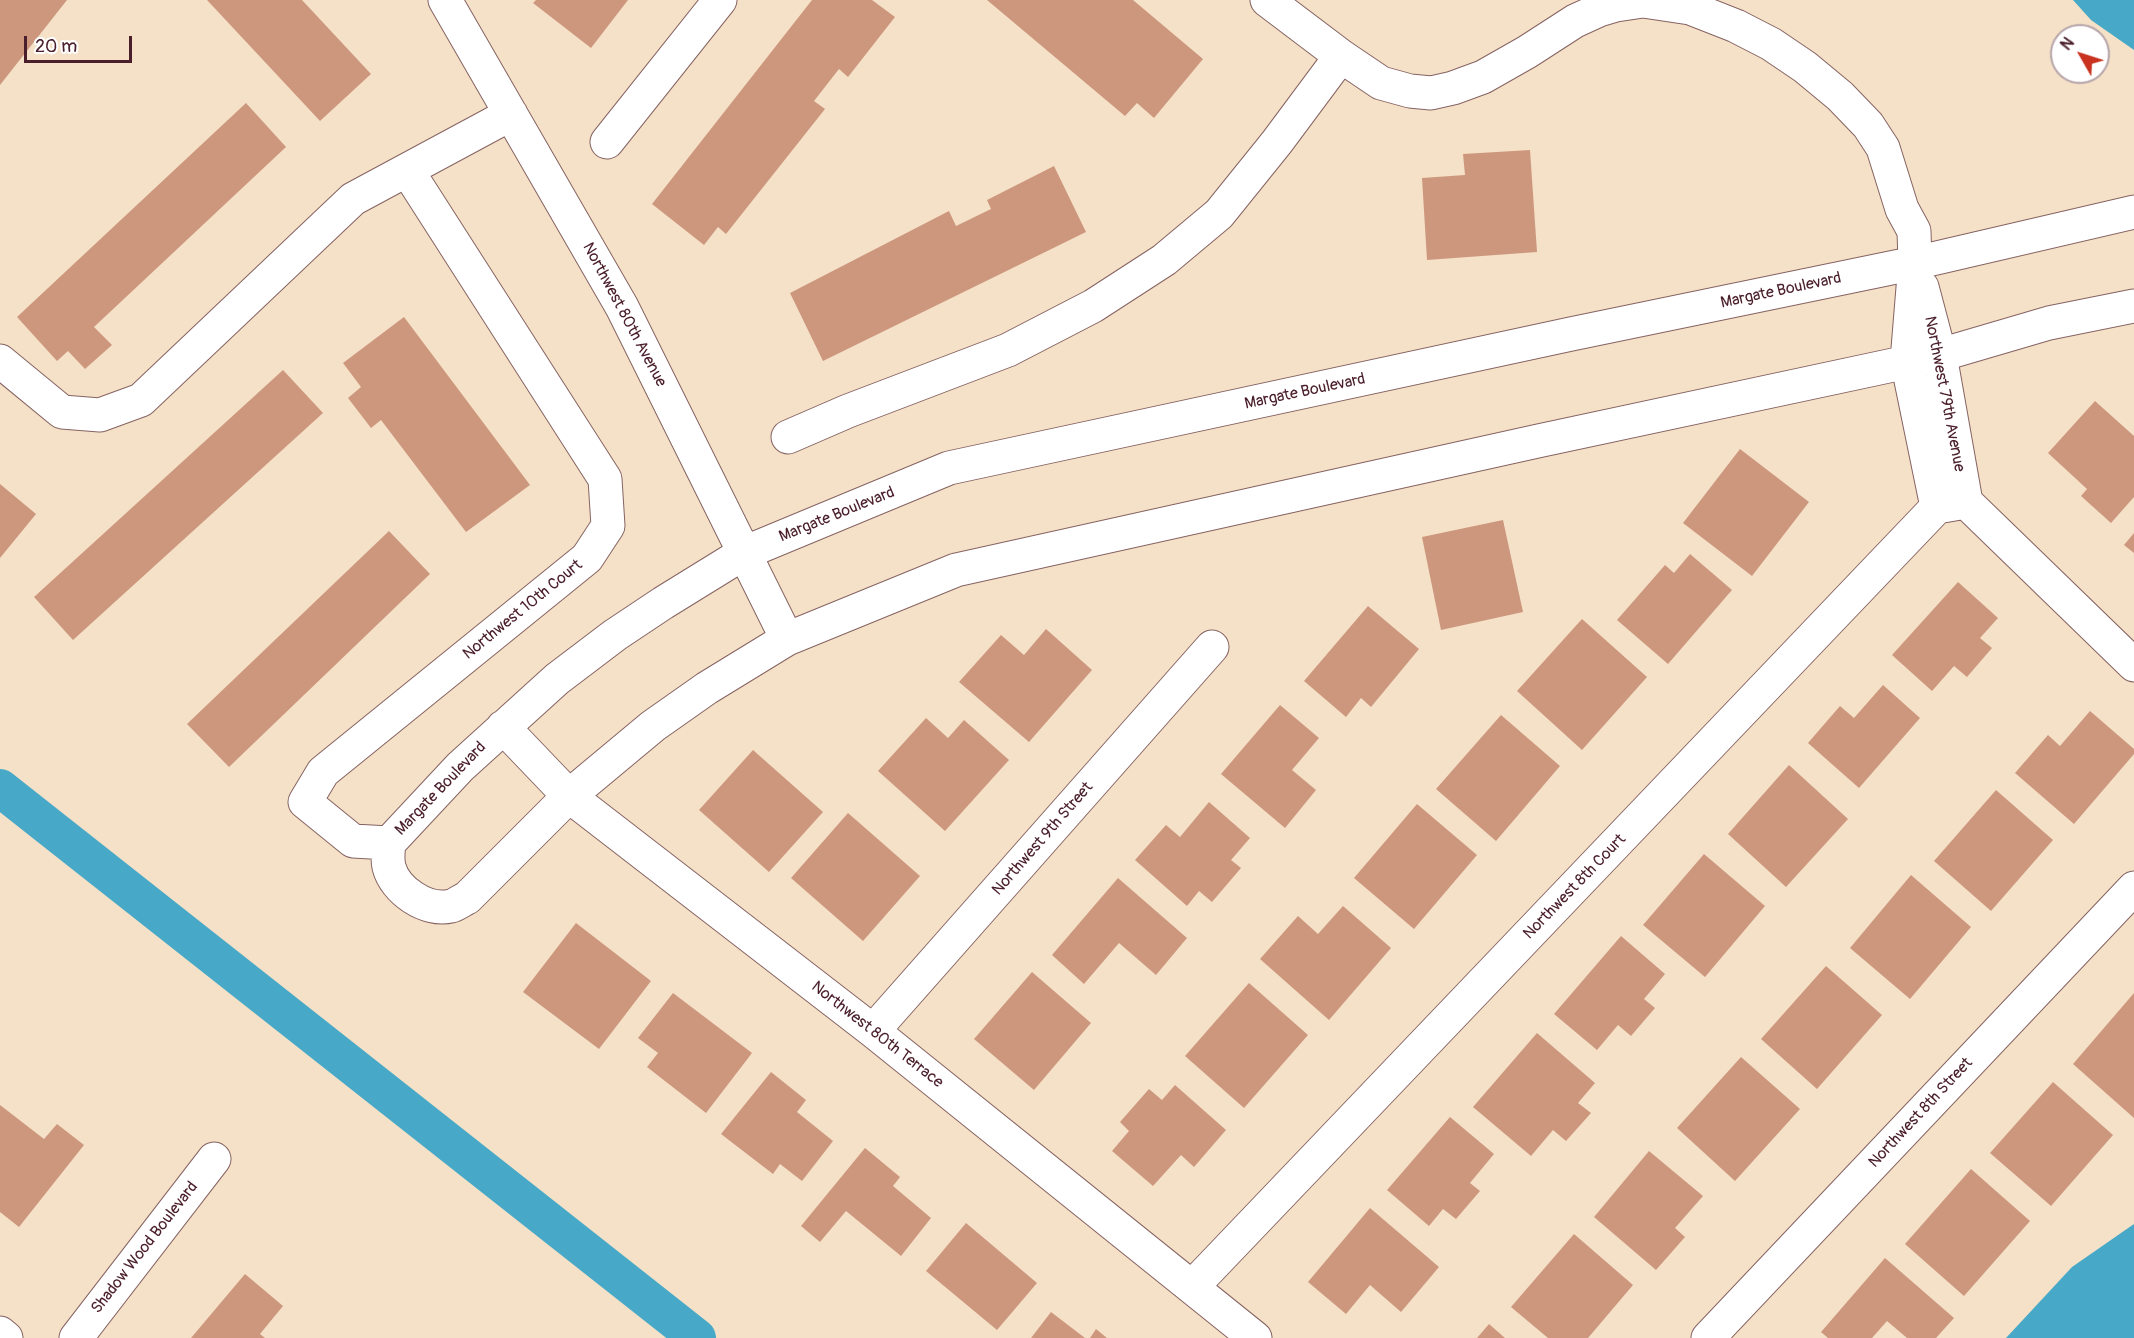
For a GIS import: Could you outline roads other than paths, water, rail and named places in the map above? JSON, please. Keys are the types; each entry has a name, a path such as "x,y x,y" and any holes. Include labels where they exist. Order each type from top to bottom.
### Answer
{"street":[{"name":"Northwest 80th Avenue","path":"445,0 622,307 787,639"},
{"path":"607,141 720,0"},
{"path":"1267,0 1341,56 1382,83 1410,91 1431,93 1483,77 1575,21 1618,2 1643,1 1690,8 1736,26 1771,44 1805,68 1840,96 1868,125 1883,148 1902,209 1914,231 1915,263"},
{"path":"788,437 1008,350 1093,306 1164,260 1219,214 1277,142 1341,56"},
{"path":"0,361 63,412 100,415 141,400 353,199 511,114"},
{"name":"Northwest 10th Court","path":"389,843 353,841 305,802 323,772 588,558 608,526 604,479 407,170"},
{"name":"Margate Boulevard","path":"2134,212 1915,263 1571,334 950,468 744,553 615,635 557,679 460,767 389,843 387,854 389,867 401,887 420,902 450,906 467,897 569,796 654,726 707,688 787,639 956,570 1549,438 1940,355 2049,323 2134,306"},
{"name":"Northwest 79th Avenue","path":"1915,263 1940,355 1951,505"},
{"name":"Northwest 79th Avenue","path":"1915,263 1908,362 1951,505"},
{"path":"1951,505 2134,666"},
{"name":"Northwest 8th Court","path":"1192,1287 1951,505"},
{"name":"Northwest 9th Street","path":"873,1031 1212,646"},
{"name":"Northwest 80th Terrace","path":"503,726 569,796 873,1031 1255,1338"},
{"name":"Northwest 8th Street","path":"1708,1338 2134,888"},
{"name":"Shadow Wood Boulevard","path":"76,1338 214,1159"},
{"path":"0,1333 6,1338"}],"water":[{"path":"2073,0 2134,0 2134,50 2110,33 2110,24 2097,24"},
{"path":"2134,1224 2134,1338 2006,1338 2072,1267"}],"waterway":[{"path":"0,788 697,1338"}]}
